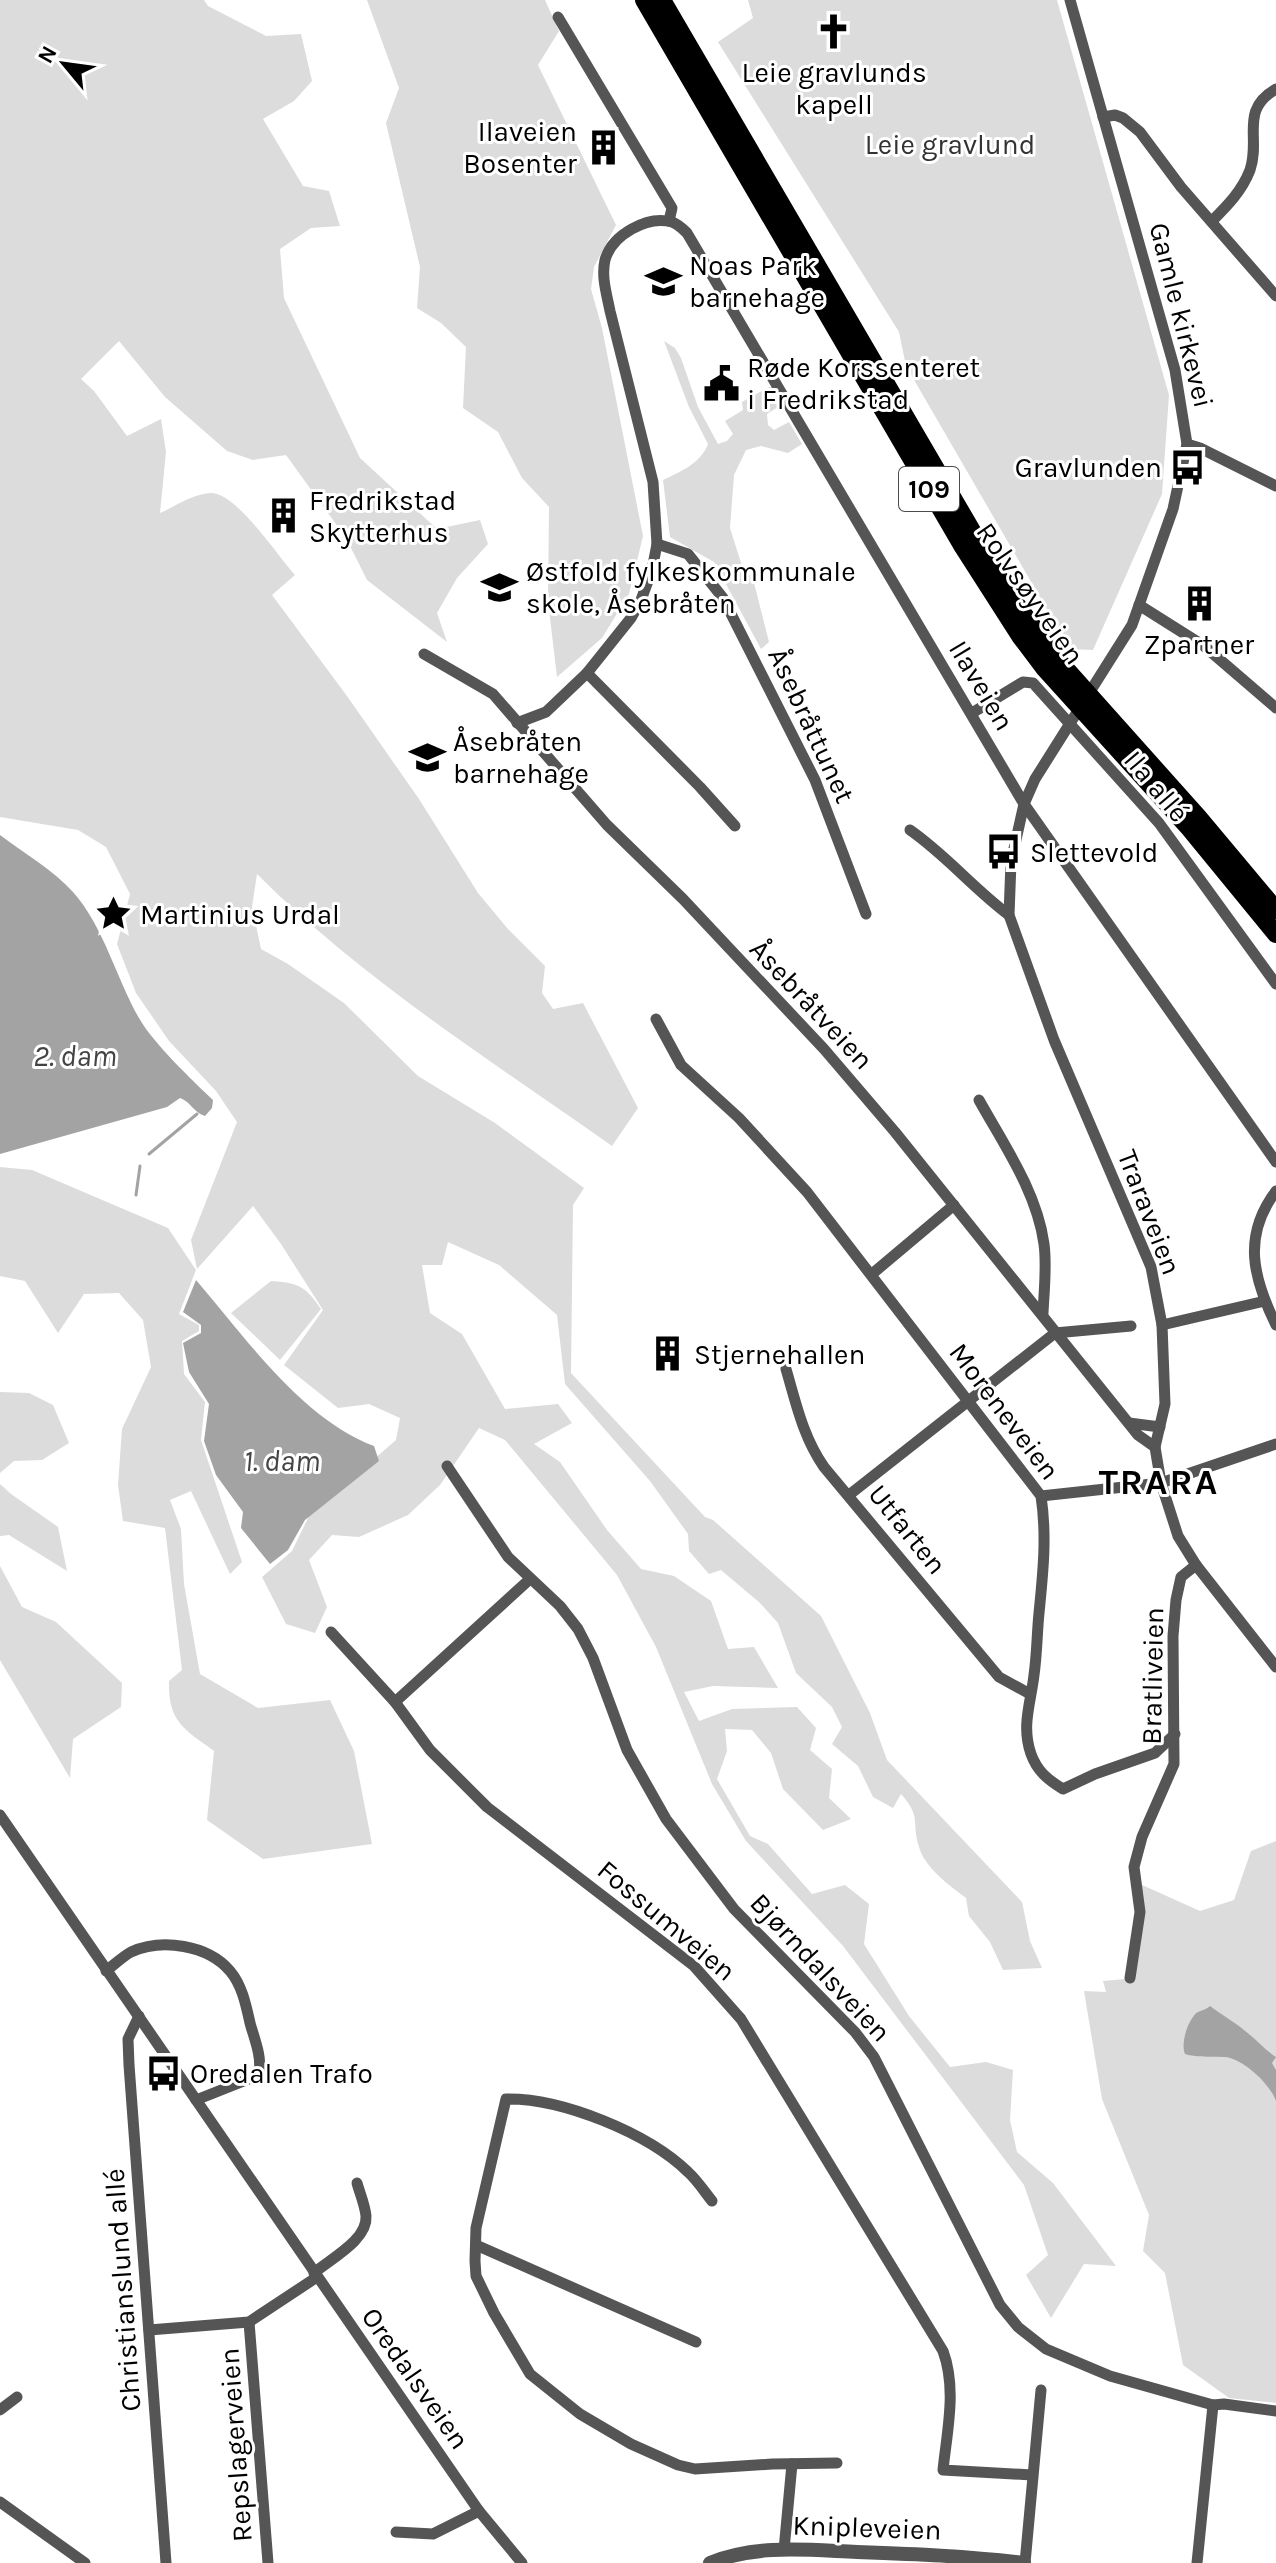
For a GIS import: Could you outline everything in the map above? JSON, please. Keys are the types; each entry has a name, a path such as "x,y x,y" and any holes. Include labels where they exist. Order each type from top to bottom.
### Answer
{"main road":[{"name":"Rolvsøyveien","path":"644,0 963,547 1012,625 1045,669 1190,829 1276,934"},
{"name":"Rolvsøyveien","path":"662,0 1010,596 1057,659 1199,818 1276,910"}],"street":[{"name":"Gamle kirkevei","path":"1024,804 1048,759 1118,651 1139,605 1173,509 1187,444 1175,370 1070,0"},
{"name":"Ilaveien","path":"558,17 672,208 669,221 678,224 687,233 1024,804 1276,1162"},
{"path":"1212,221 1236,197 1245,181 1252,165 1253,117 1265,95 1276,89"},
{"path":"1103,117 1115,115 1123,118 1140,132 1181,187 1276,296"},
{"path":"517,723 546,712 587,673 619,634 641,600 657,544 653,482 623,370 604,274 607,256 617,240 645,223 669,221"},
{"path":"1187,444 1276,486"},
{"name":"Åsebråttunet","path":"657,544 688,554 729,609 815,780 866,914"},
{"path":"1139,605 1204,646 1276,708"},
{"name":"Åsebråtveien","path":"424,654 493,694 607,825 683,899 824,1049 1043,1313 1055,1333 1138,1435 1155,1447"},
{"path":"587,673 735,826"},
{"name":"Ila allé","path":"972,713 1023,682 1033,683 1159,823 1276,984"},
{"name":"Traraveien","path":"1024,804 1011,862 1009,915 1054,1040 1151,1267 1162,1325 1165,1404 1155,1447 1161,1483 1178,1536 1196,1565 1276,1667"},
{"path":"910,830 933,846 983,896 1009,915"},
{"name":"Moreneveien","path":"656,1019 681,1065 739,1118 788,1171 872,1274 1041,1496 1045,1519 1045,1563 1026,1717 1031,1754 1048,1780 1063,1789 1155,1753 1175,1734"},
{"path":"979,1100 1025,1183 1038,1221 1044,1244 1043,1313"},
{"path":"1276,1191 1254,1233 1254,1258 1265,1301 1276,1325"},
{"path":"872,1274 954,1205"},
{"path":"1162,1325 1265,1301"},
{"path":"849,1495 1055,1333 1131,1326"},
{"name":"Utfarten","path":"786,1369 813,1451 999,1677 1030,1694"},
{"path":"1129,1423 1160,1427"},
{"path":"1041,1496 1161,1483 1276,1444"},
{"name":"Bjørndalsveien","path":"447,1466 497,1543 560,1606 578,1629 593,1658 627,1750 666,1819 761,1940 855,2032 874,2057 1000,2305 1018,2327 1046,2349 1110,2376 1213,2405 1276,2411"},
{"name":"Bratliveien","path":"1130,1978 1140,1912 1134,1867 1142,1837 1174,1764 1173,1636 1176,1600 1181,1577 1196,1565"},
{"path":"395,1702 530,1579"},
{"name":"Fossumveien","path":"331,1632 395,1702 430,1750 487,1807 694,1966 741,2019 943,2351 949,2368 951,2393 943,2470 1032,2475"},
{"name":"Oredalsveien","path":"0,1815 479,2511 522,2563"},
{"path":"106,1971 129,1953 144,1947 163,1945 207,1954 236,1979 260,2057 259,2072 254,2077 196,2100"},
{"name":"Christianslund allé","path":"139,2016 128,2039 166,2563"},
{"path":"712,2201 677,2163 653,2146 602,2120 561,2105 526,2098 506,2099 476,2228 476,2276 530,2374 580,2414 631,2444 678,2465 695,2469 837,2463"},
{"path":"316,2275 355,2240 365,2225 357,2183"},
{"path":"476,2245 696,2342"},
{"name":"Repslagerveien","path":"149,2330 249,2322 316,2275"},
{"name":"Repslagerveien","path":"249,2322 268,2563"},
{"path":"1024,2563 1041,2390"},
{"path":"0,2410 17,2397"},
{"path":"1197,2563 1213,2405"},
{"path":"784,2550 792,2464"},
{"path":"0,2502 85,2563"},
{"path":"396,2532 433,2534 479,2511"},
{"name":"Knipleveien","path":"710,2563 741,2553 784,2550 1024,2563"}],"green space":[{"path":"0,0 204,0 208,6 266,36 301,34 312,81 294,101 263,119 303,186 329,191 340,226 311,228 280,249 284,298 360,458 437,529 480,520 488,544 457,578 437,613 447,642 367,580 346,538 286,455 253,460 227,451 165,397 119,341 81,379 94,391 127,436 161,419 166,452 160,513 199,495 212,493 222,496 245,514 295,575 272,595 419,799 478,893 545,966 542,993 553,1009 583,1003 638,1108 612,1146 384,984 298,913 257,874 252,907 261,949 344,1003 418,1076 495,1123 584,1188 573,1205 571,1373 705,1517 713,1520 821,1616 870,1713 887,1760 1022,1902 1030,1941 1042,1968 1003,1970 990,1942 969,1916 966,1898 926,1862 919,1847 914,1814 901,1794 893,1808 873,1797 858,1766 832,1744 842,1727 832,1707 796,1673 778,1623 721,1570 709,1574 689,1551 688,1534 650,1481 565,1384 557,1315 499,1265 448,1242 442,1265 422,1265 430,1313 462,1334 505,1409 558,1404 572,1423 534,1444 560,1462 607,1530 641,1569 674,1576 711,1601 728,1649 754,1647 778,1688 713,1686 684,1692 699,1721 732,1709 797,1707 816,1728 810,1750 832,1769 829,1798 851,1819 823,1830 783,1789 771,1753 752,1730 725,1729 727,1751 717,1779 750,1836 768,1844 812,1894 845,1885 869,1904 864,1944 909,2016 950,2067 986,2062 1013,2070 1010,2120 1017,2152 1053,2183 1116,2266 1084,2264 1051,2318 1026,2275 1048,2255 1024,2185 843,1946 746,1841 712,1784 656,1647 617,1575 505,1440 479,1428 440,1485 408,1515 359,1537 332,1535 309,1560 327,1607 315,1633 286,1624 262,1577 292,1551 309,1516 396,1440 400,1418 369,1404 338,1408 284,1365 323,1310 253,1206 197,1269 191,1240 237,1122 216,1091 169,1041 136,993 117,944 130,894 106,847 78,830 0,817"},
{"path":"367,0 545,0 559,31 538,65 616,225 594,267 591,289 602,328 643,536 629,594 602,638 557,677 548,601 549,507 522,478 498,432 463,408 466,347 441,323 417,308 420,267 386,123 399,88"},
{"name":"Leie gravlund","path":"748,0 1057,0 1169,395 1162,494 1093,650 1070,649 906,366 899,332 718,42 753,18"},
{"path":"664,341 675,348 681,358 698,407 718,444 727,441 733,434 725,421 743,410 742,402 772,387 781,405 767,414 768,425 774,430 789,422 802,444 788,453 761,446 746,450 734,475 730,528 742,566 753,579 769,642 761,649 714,562 670,537 663,480 695,462 708,444 689,407"},
{"path":"0,1167 32,1170 168,1228 196,1270 179,1314 199,1325 199,1331 182,1341 184,1374 205,1402 201,1440 242,1562 230,1574 191,1491 170,1500 181,1529 184,1584 200,1674 258,1708 330,1700 354,1751 372,1844 263,1859 207,1820 214,1751 180,1723 169,1695 169,1681 182,1670 165,1528 123,1521 118,1485 122,1429 151,1367 143,1320 119,1293 84,1294 58,1333 25,1281 0,1276"},
{"path":"271,1281 300,1287 321,1309 280,1360 231,1313"},
{"path":"0,1392 29,1393 53,1405 69,1443 42,1460 14,1461 0,1473"},
{"path":"0,1484 58,1527 67,1571 9,1535 0,1536"},
{"path":"0,1566 22,1607 56,1622 122,1683 121,1707 73,1739 70,1778 0,1660"},
{"path":"1276,1841 1276,2403 1229,2398 1183,2365 1165,2273 1143,2251 1149,2215 1102,2099 1084,1991 1106,1992 1103,1981 1125,1979 1140,1884 1200,1911 1234,1900 1251,1851"}],"water":[{"name":"2. dam","path":"0,835 57,876 84,906 145,1028 213,1100 212,1108 205,1116 180,1098 167,1107 0,1154"},
{"name":"1. dam","path":"196,1280 299,1397 348,1434 374,1446 379,1461 305,1520 288,1550 270,1564 241,1528 243,1512 216,1475 204,1441 209,1404 189,1372 183,1343 201,1333 201,1325 183,1312"},
{"path":"1210,2006 1276,2057 1272,2063 1276,2070 1276,2101 1262,2080 1239,2062 1231,2058 1185,2054 1189,2025 1198,2012"}],"waterway":[{"path":"149,1154 197,1114"},
{"path":"136,1195 140,1166"}],"place":[{"name":"Leie gravlunds kapell","path":"834,32"},
{"name":"Ilaveien Bosenter","path":"603,147"},
{"name":"Noas Park barnehage","path":"663,281"},
{"name":"Røde Korssenteret i Fredrikstad","path":"721,383"},
{"name":"Gravlunden","path":"1188,467"},
{"name":"Fredrikstad Skytterhus","path":"283,516"},
{"name":"Østfold fylkeskommunale skole, Åsebråten","path":"500,587"},
{"name":"Zpartner","path":"1199,604"},
{"name":"Åsebråten barnehage","path":"427,757"},
{"name":"Slettevold","path":"1004,852"},
{"name":"Martinius Urdal","path":"114,914"},
{"name":"Stjernehallen","path":"668,1354"},
{"name":"Oredalen Trafo","path":"164,2073"}],"district":[{"name":"TRARA","path":"1159,1481"}]}
